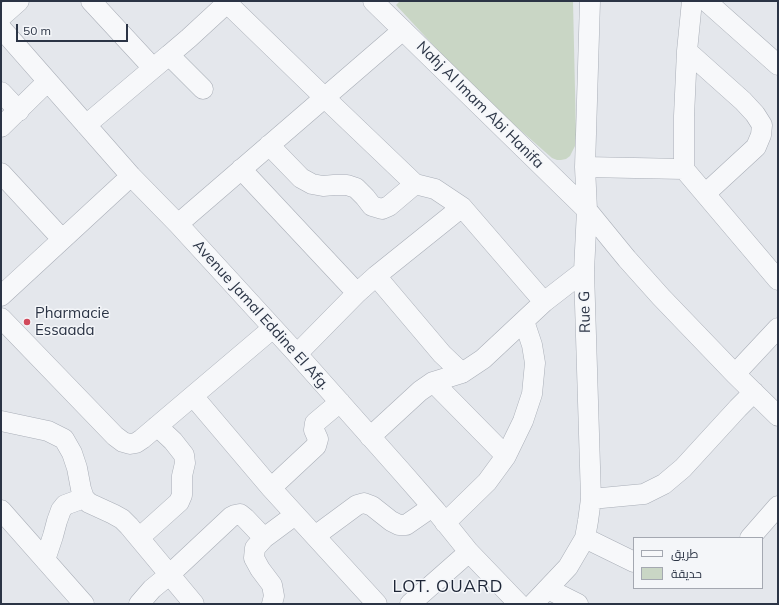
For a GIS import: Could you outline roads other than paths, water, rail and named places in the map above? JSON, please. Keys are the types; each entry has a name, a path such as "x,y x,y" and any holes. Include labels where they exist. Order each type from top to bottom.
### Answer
{"street":[{"path":"1,17 18,1"},
{"path":"91,1 153,68"},
{"name":"Nahj Al Imam Abi Hanifa","path":"373,1 587,210 656,292 778,416"},
{"name":"Rue G","path":"533,604 568,567 585,538 591,499 584,271 587,210 585,167 590,1"},
{"path":"692,1 687,51 684,116 684,169 778,280"},
{"path":"706,1 778,65"},
{"path":"86,125 168,54 189,38 226,2 415,184 435,189 462,206 544,302"},
{"name":"Avenue Jamal Eddine El Afg.","path":"1,28 131,176 178,224 340,402 432,507 469,552 520,604"},
{"path":"178,224 403,30"},
{"path":"687,51 743,101 755,114 762,125 761,135 756,147 706,194"},
{"path":"168,54 203,90"},
{"path":"1,127 47,82"},
{"path":"1,92 19,111"},
{"path":"269,145 301,178 312,184 323,186 347,185 356,188 372,206 382,209 389,206 415,184"},
{"path":"585,167 684,169"},
{"path":"241,169 357,293"},
{"path":"1,173 62,239"},
{"path":"1,296 131,176"},
{"path":"297,354 357,293 462,206"},
{"path":"370,437 420,391 433,382 462,373 483,359 544,302 584,271"},
{"path":"376,276 442,354 462,373"},
{"path":"1,318 115,436 123,442 130,444 136,442 158,426 273,328"},
{"path":"445,523 488,482 506,456 523,421 532,394 535,364 532,345 524,321"},
{"path":"735,374 778,328"},
{"path":"433,382 506,456"},
{"path":"591,499 644,494 664,484 683,468 754,392"},
{"path":"193,396 271,488 377,604"},
{"path":"271,488 316,446 318,439 314,430 315,423 340,402"},
{"path":"1,421 48,431 64,439 76,463 84,498 89,503 122,519 194,604"},
{"path":"139,538 180,502 182,495 182,476 185,463 184,455 174,441 158,426"},
{"path":"45,560 56,521 61,510 65,505 84,498"},
{"path":"315,536 357,505 364,503 372,506 391,521 399,525 406,525 432,507"},
{"path":"751,537 778,506"},
{"path":"1,510 84,604"},
{"path":"139,604 152,589 231,517 240,514 264,538"},
{"path":"272,604 274,596 272,585 254,558 255,548 264,538 295,515"},
{"path":"585,538 633,562"},
{"path":"410,604 469,552"},
{"path":"548,589 578,604"}],"place":[{"name":"Pharmacie Essaada","path":"27,322"}],"district":[{"name":"LOT. OUARD","path":"448,587"}]}
